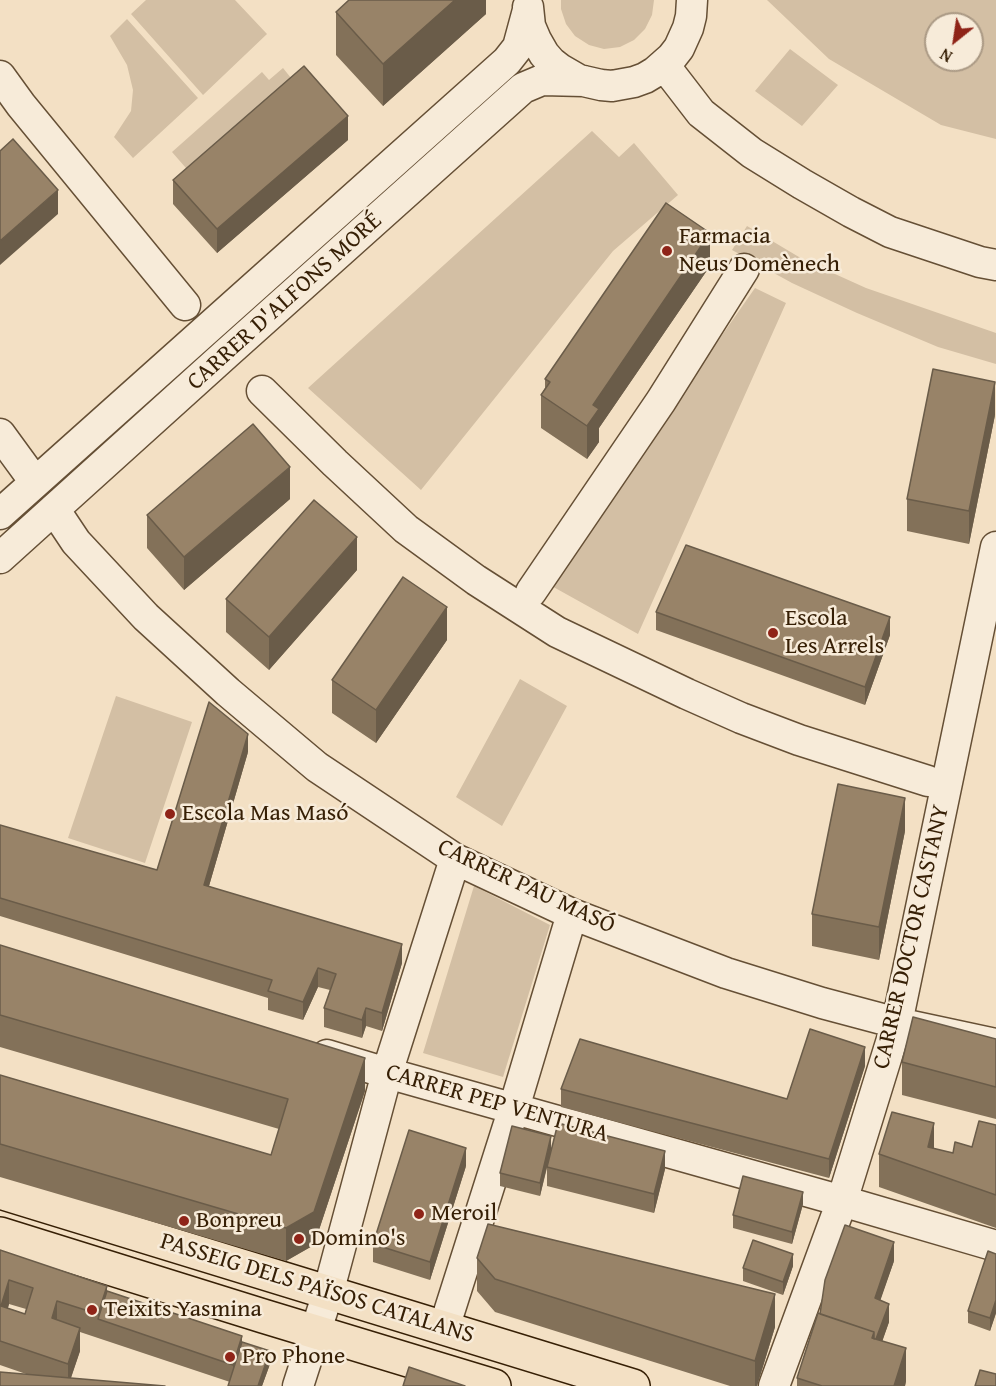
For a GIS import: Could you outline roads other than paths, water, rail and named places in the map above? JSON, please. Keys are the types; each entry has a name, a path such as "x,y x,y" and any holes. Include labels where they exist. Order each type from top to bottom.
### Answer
{"main road":[{"name":"PASSEIG DELS PAÏSOS CATALANS","path":"0,1192 633,1386"},
{"path":"0,1233 494,1386"}],"street":[{"path":"692,0 691,16 684,38 679,48 664,65 701,113 752,153 851,212 890,232 980,262 996,265"},
{"path":"528,5 530,26 544,54 560,69 584,81"},
{"name":"CARRER D'ALFONS MORÉ","path":"0,514 507,61 518,47 528,5"},
{"name":"CARRER D'ALFONS MORÉ","path":"0,558 523,88 542,80 584,81 601,85 623,84 645,78 664,65"},
{"path":"0,76 21,105 185,305"},
{"path":"531,592 661,401 744,269"},
{"path":"262,391 406,530 476,580 557,632 741,718 800,740 928,781"},
{"path":"0,435 34,482"},
{"name":"CARRER PAU MASÓ","path":"54,509 76,542 146,618 228,692 317,767 455,859 572,914 726,973 822,1003 897,1023 996,1044"},
{"name":"CARRER DOCTOR CASTANY","path":"774,1386 789,1313 842,1201 897,1023 996,547"},
{"path":"298,1386 328,1293 387,1073 455,859"},
{"path":"444,1328 485,1235 514,1108 572,914"},
{"name":"CARRER PEP VENTURA","path":"304,1047 387,1073 996,1246"}],"place":[{"name":"Farmacia Neus Domènech","path":"667,251"},
{"name":"Escola Les Arrels","path":"773,633"},
{"name":"Escola Mas Masó","path":"170,814"},
{"name":"Meroil","path":"419,1214"},
{"name":"Bonpreu","path":"184,1221"},
{"name":"Domino's","path":"299,1239"},
{"name":"Teixits Yasmina","path":"92,1310"},
{"name":"Pro Phone","path":"230,1357"}]}
